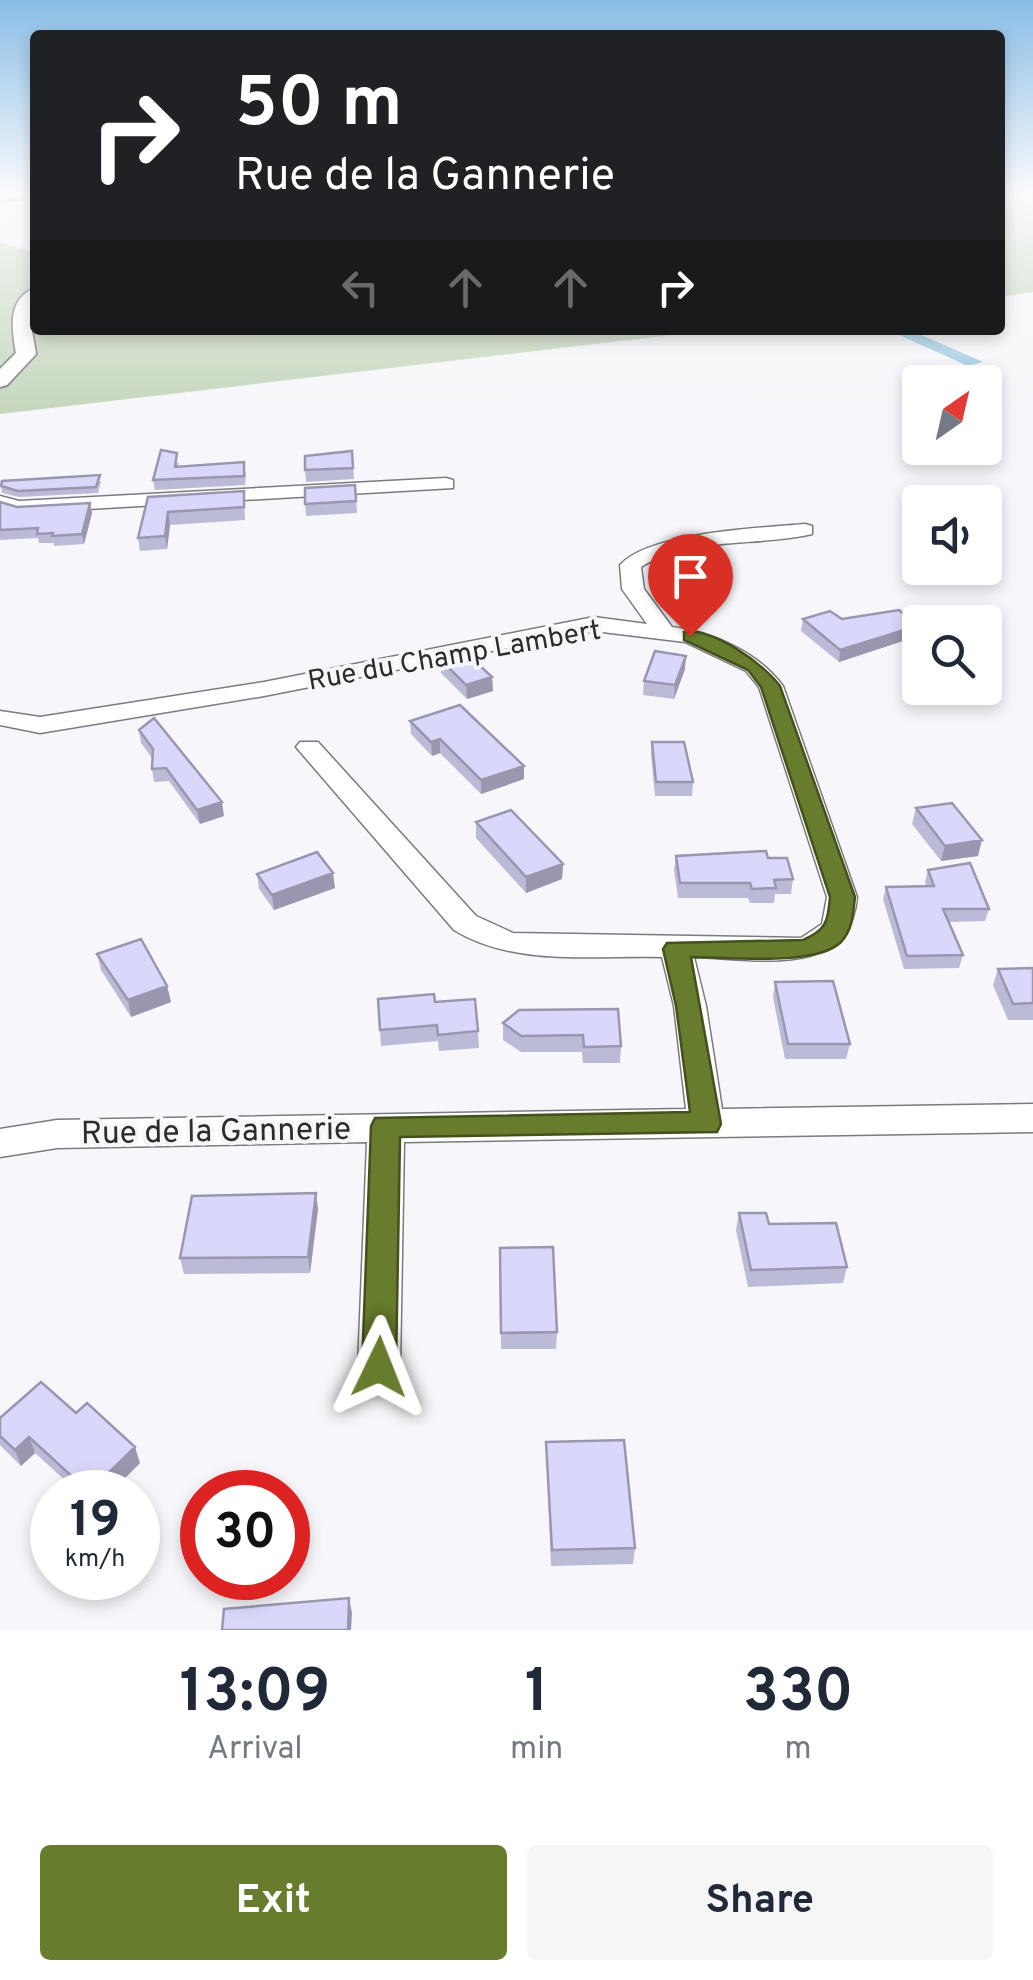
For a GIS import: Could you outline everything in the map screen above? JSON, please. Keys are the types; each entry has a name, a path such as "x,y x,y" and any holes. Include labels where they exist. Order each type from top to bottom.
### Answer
{"street":[{"path":"0,381 26,354 20,315 30,296"},
{"path":"0,502 20,506 446,484"},
{"path":"663,630 633,589 630,566 647,554 733,537 805,530"},
{"path":"602,624 633,589"},
{"name":"Rue du Champ Lambert","path":"0,718 40,724 264,688 516,637 602,624 663,630 716,646 754,666 770,686 842,897 840,923 830,938 806,948 512,944 464,923 310,748"},
{"path":"676,949 690,1006 706,1124"},
{"name":"Rue de la Gannerie","path":"0,1143 57,1134 386,1126 1033,1118"},
{"path":"379,1367 386,1126"}],"green space":[{"path":"0,268 30,268 30,335 672,335 0,414"},
{"path":"1005,268 1033,268 1033,292 1005,296"}],"building":[{"path":"161,450 177,453 175,467 244,462 244,476 153,480"},
{"path":"352,451 353,468 305,470 305,456"},
{"path":"100,475 96,487 18,491 1,486 2,481"},
{"path":"355,485 356,501 305,504 305,488"},
{"path":"244,491 244,507 168,512 165,536 138,538 148,497"},
{"path":"0,502 17,507 90,503 82,534 52,536 53,533 37,534 38,528 0,530"},
{"path":"899,610 902,631 840,650 803,619 830,611 842,619"},
{"path":"655,651 686,656 675,685 644,681"},
{"path":"465,652 492,677 466,685 440,659"},
{"path":"460,705 524,766 481,780 440,739 431,742 410,721"},
{"path":"154,718 222,802 197,810 166,768 152,769 153,749 139,730"},
{"path":"652,742 684,742 693,782 656,782"},
{"path":"952,803 982,840 945,846 916,808"},
{"path":"511,810 563,864 526,877 476,822"},
{"path":"766,851 768,858 787,858 793,879 774,880 776,888 752,889 750,883 680,883 676,856"},
{"path":"317,852 333,873 272,895 257,874"},
{"path":"970,863 989,909 943,909 963,955 907,956 886,887 934,886 928,870"},
{"path":"141,939 167,986 128,1000 97,954"},
{"path":"1033,968 1033,1003 1013,1004 998,969"},
{"path":"833,981 850,1044 788,1044 775,982"},
{"path":"434,994 435,1002 475,999 478,1031 438,1035 437,1025 380,1030 378,999"},
{"path":"618,1009 621,1046 584,1047 583,1035 521,1036 503,1023 519,1010"},
{"path":"316,1193 308,1257 180,1258 192,1196"},
{"path":"739,1213 766,1213 769,1224 836,1223 847,1267 751,1270"},
{"path":"553,1247 557,1332 501,1333 500,1248"},
{"path":"41,1382 76,1413 87,1403 135,1447 111,1470 65,1470 29,1437 15,1450 0,1436 0,1418"},
{"path":"624,1440 635,1548 552,1550 546,1442"},
{"path":"349,1598 348,1630 222,1630 224,1609"}],"waterway":[{"path":"908,335 974,362"}],"route":[{"path":"379,1367 386,1126 706,1124 690,1006 676,949 806,948 830,938 840,923 842,897 782,710 770,686 754,666 690,636"}]}
